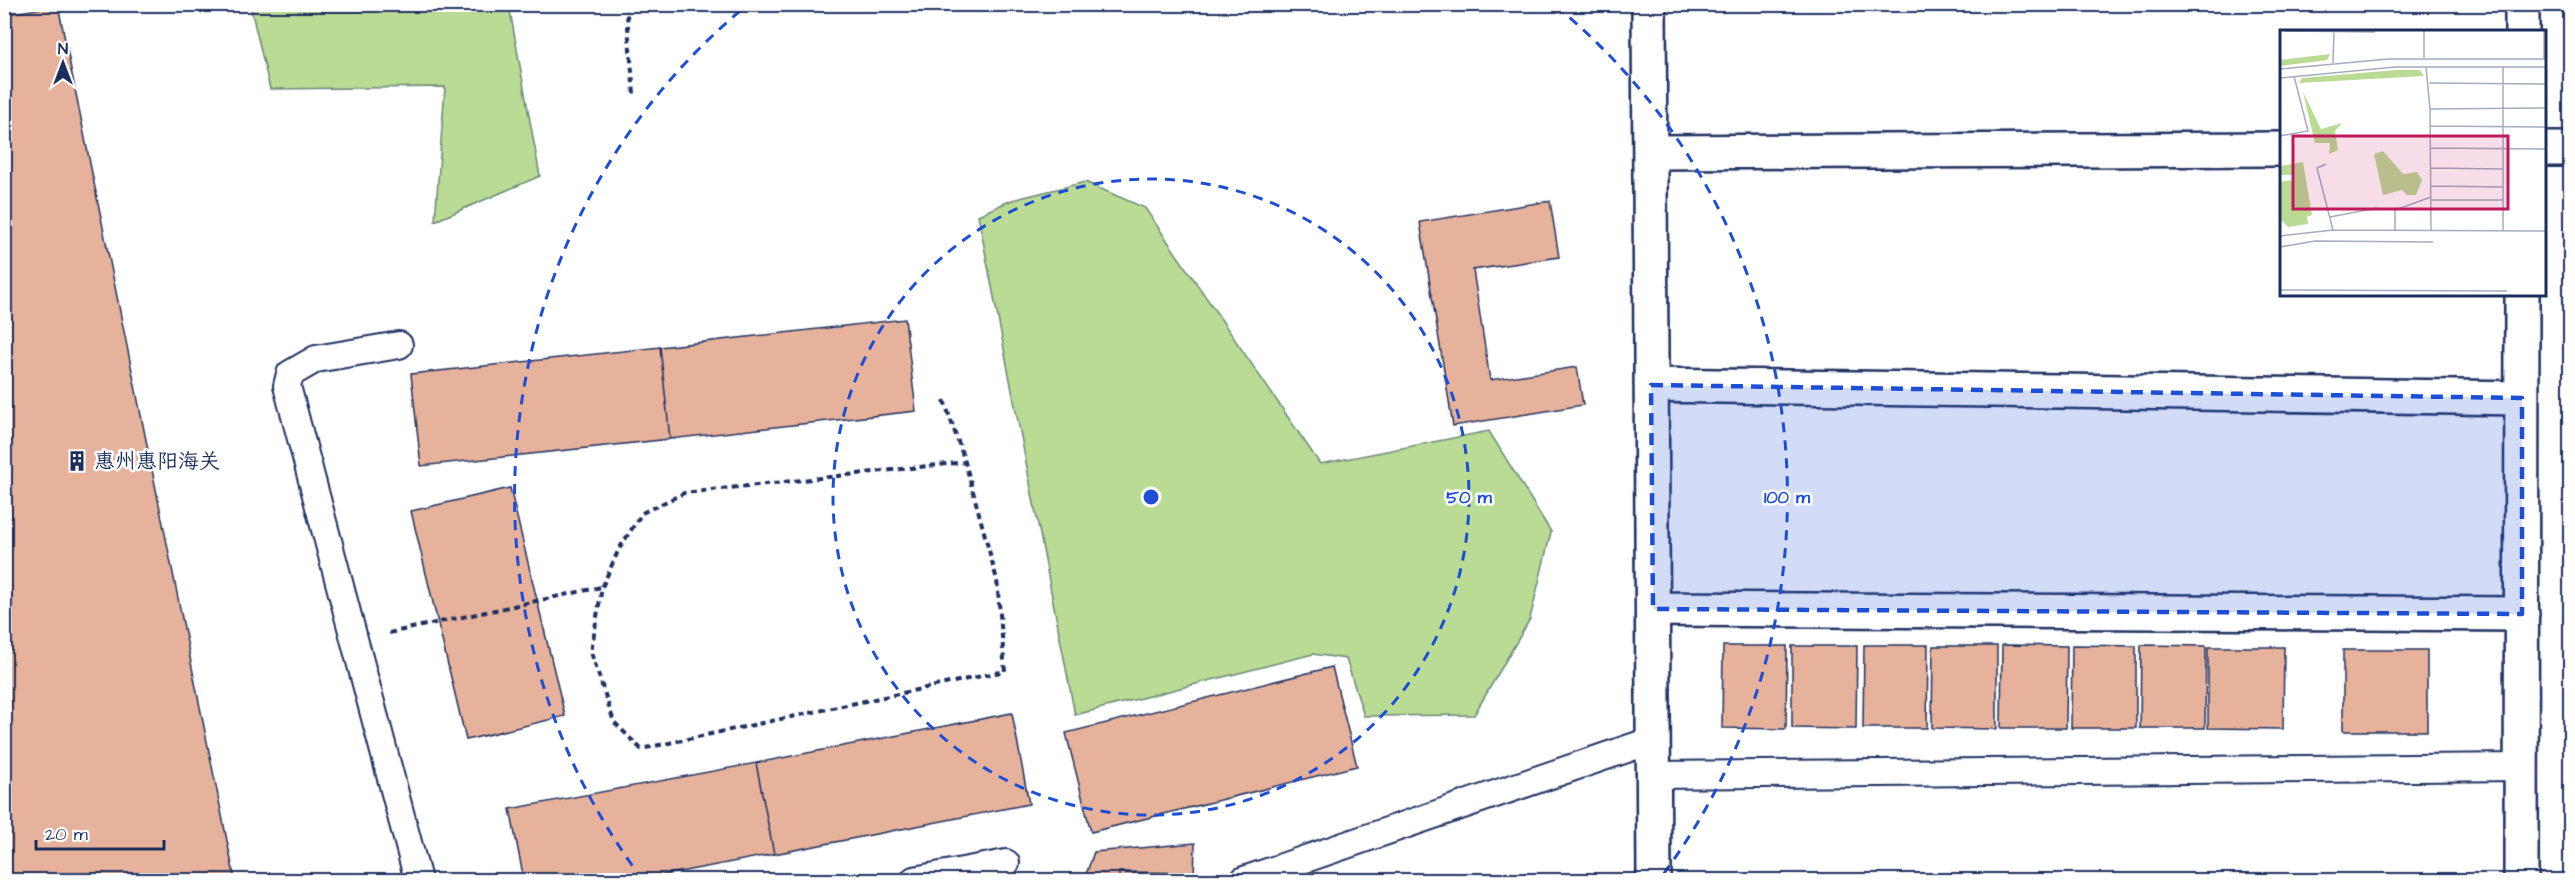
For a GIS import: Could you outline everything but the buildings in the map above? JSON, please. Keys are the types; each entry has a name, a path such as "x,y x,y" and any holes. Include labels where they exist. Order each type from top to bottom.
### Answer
{"street":[{"path":"1649,4 1653,880"},
{"path":"2522,4 2522,30"},
{"path":"1650,152 2280,149"},
{"path":"2545,149 2571,149"},
{"path":"2521,880 2522,296"},
{"path":"1651,385 2522,398"},
{"path":"1653,609 2522,614"}],"lane":[{"path":"399,345 316,359 290,374 287,386 418,880"},
{"path":"1244,880 1653,740"},
{"path":"1653,776 2522,767"},
{"path":"914,880 1006,863"}],"path":[{"path":"626,4 634,94"},
{"path":"944,400 965,462 997,580 1005,671 641,749 614,722 591,652 602,587 619,549 642,513 684,493 965,462"},
{"path":"353,641 602,587"}],"highlighted area":[{"path":"1651,385 2522,398 2522,614 1653,609"}],"green space":[{"path":"250,5 509,5 540,176 435,221 445,87 270,89"},
{"path":"1085,182 1145,208 1320,464 1489,431 1551,532 1530,619 1474,715 1364,716 1346,659 1313,654 1075,715 978,215 1012,200"}],"place":[{"name":"惠州惠阳海关","path":"77,461"}]}
